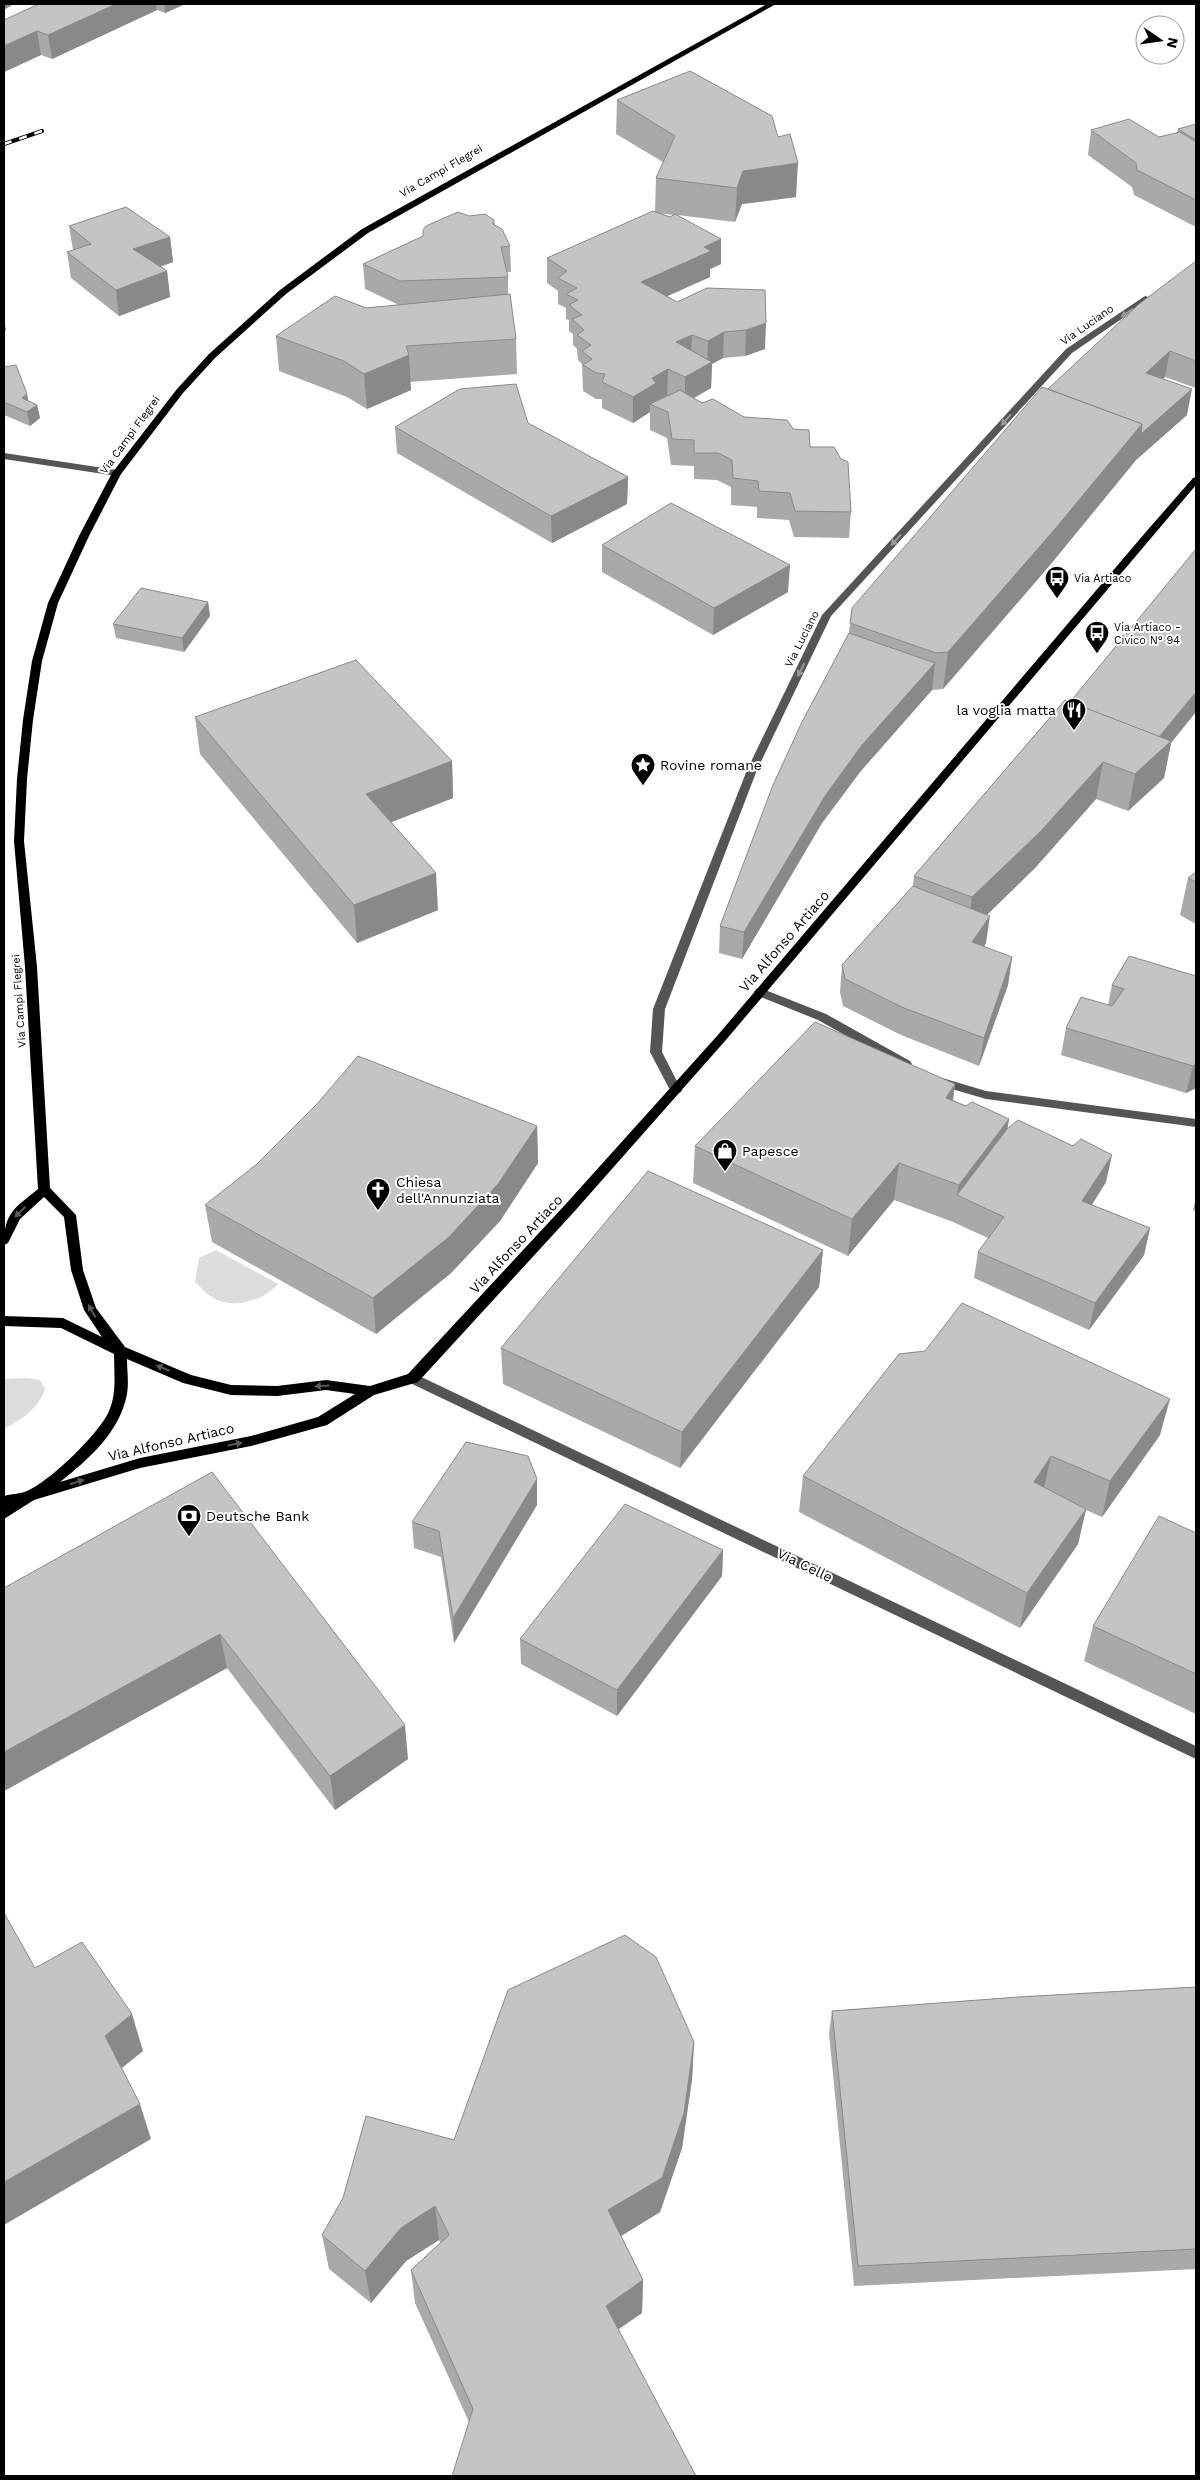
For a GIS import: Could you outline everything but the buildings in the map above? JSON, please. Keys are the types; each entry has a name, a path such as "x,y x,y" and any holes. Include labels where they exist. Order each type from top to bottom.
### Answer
{"main road":[{"name":"Via Campi Flegrei","path":"44,1190 31,967 19,841 22,779 37,661 53,603 84,536 117,473 180,391 212,356 283,292 322,262 411,204 772,4"},
{"name":"Via Alfonso Artiaco","path":"30,1496 140,1463 251,1441 322,1421 370,1391 413,1378 676,1091 1196,480"},
{"path":"4,1240 15,1216 44,1190 70,1215 77,1270 90,1310 120,1351 121,1394 110,1425 90,1449 4,1514"},
{"name":"Via Alfonso Artiaco","path":"4,1322 20,1320 64,1323 120,1351 188,1379 231,1390 277,1391 326,1385 370,1391"},
{"path":"4,1502 30,1496"}],"street":[{"name":"Via Luciano","path":"676,1091 656,1052 658,1009 752,770 827,616 1069,351 1156,293"},
{"path":"4,456 117,473"},
{"path":"760,992 822,1017 932,1078 986,1094 1196,1123"},
{"name":"Via Celle","path":"413,1378 1196,1753"}],"shaded area":[{"path":"216,1250 278,1284 255,1300 226,1303 217,1300 207,1294 195,1282 199,1258"},
{"path":"27,1378 40,1380 45,1389 42,1396 29,1413 4,1429 4,1379"}],"railway":[{"path":"4,144 42,131"}],"place":[{"name":"Via Artiaco","path":"1057,599"},
{"name":"Via Artiaco - Civico N° 94","path":"1097,654"},
{"name":"la voglia matta","path":"1074,731"},
{"name":"Rovine romane","path":"643,786"},
{"name":"Papesce","path":"725,1172"},
{"name":"Chiesa dell'Annunziata","path":"378,1211"},
{"name":"Deutsche Bank","path":"189,1537"}]}
